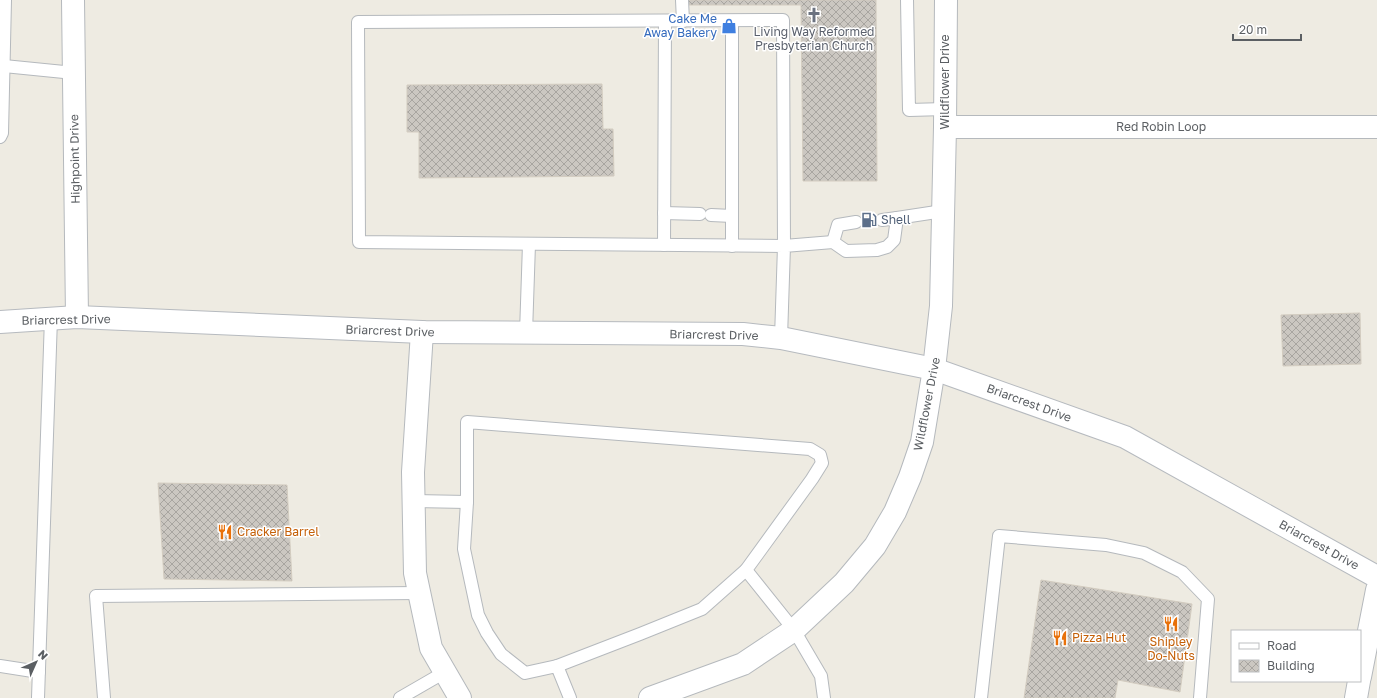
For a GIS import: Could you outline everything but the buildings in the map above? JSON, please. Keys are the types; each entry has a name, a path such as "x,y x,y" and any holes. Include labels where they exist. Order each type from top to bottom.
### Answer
{"street":[{"name":"Highpoint Drive","path":"73,0 77,317"},
{"name":"Wildflower Drive","path":"650,698 743,664 794,630 844,583 875,546 895,512 910,477 922,442 934,369 941,306 946,0"},
{"name":"Red Robin Loop","path":"945,118 1377,127"},
{"name":"Briarcrest Drive","path":"0,322 77,317 422,332 743,334 781,338 934,369 1125,437 1377,577"},
{"path":"422,332 413,472 415,573 431,648 460,698"},
{"path":"1361,672 1377,590"},
{"path":"1356,698 1359,682"}],"lane":[{"path":"0,137 2,133 5,0"},
{"path":"682,0 683,21"},
{"path":"907,0 909,110 945,118"},
{"path":"781,338 784,246 783,20 358,22 359,242 732,246 784,246 833,242 846,251 877,250 887,247 894,240 897,218"},
{"path":"664,245 665,21"},
{"path":"732,21 732,246"},
{"path":"4,66 74,73"},
{"path":"882,220 943,211"},
{"path":"664,213 732,216"},
{"path":"833,242 838,225 856,222"},
{"path":"526,333 529,244"},
{"path":"38,698 51,318"},
{"path":"467,422 810,449 820,455 822,463 746,570 702,609 557,666 525,673 501,654 478,616 464,550 467,502 467,422"},
{"path":"414,501 467,502"},
{"path":"981,698 999,536 1106,545 1144,553 1182,572 1208,599 1200,698"},
{"path":"746,570 794,630 821,676 824,698"},
{"path":"104,698 96,596 419,593"},
{"path":"0,666 39,672"},
{"path":"557,666 570,698"},
{"path":"400,698 445,672"}],"place":[{"name":"Living Way Reformed Presbyterian Church","path":"814,15"},
{"name":"Cake Me Away Bakery","path":"729,26"},
{"name":"Shell","path":"869,220"},
{"name":"Cracker Barrel","path":"225,532"},
{"name":"Shipley Do-Nuts","path":"1171,624"},
{"name":"Pizza Hut","path":"1060,638"}]}
